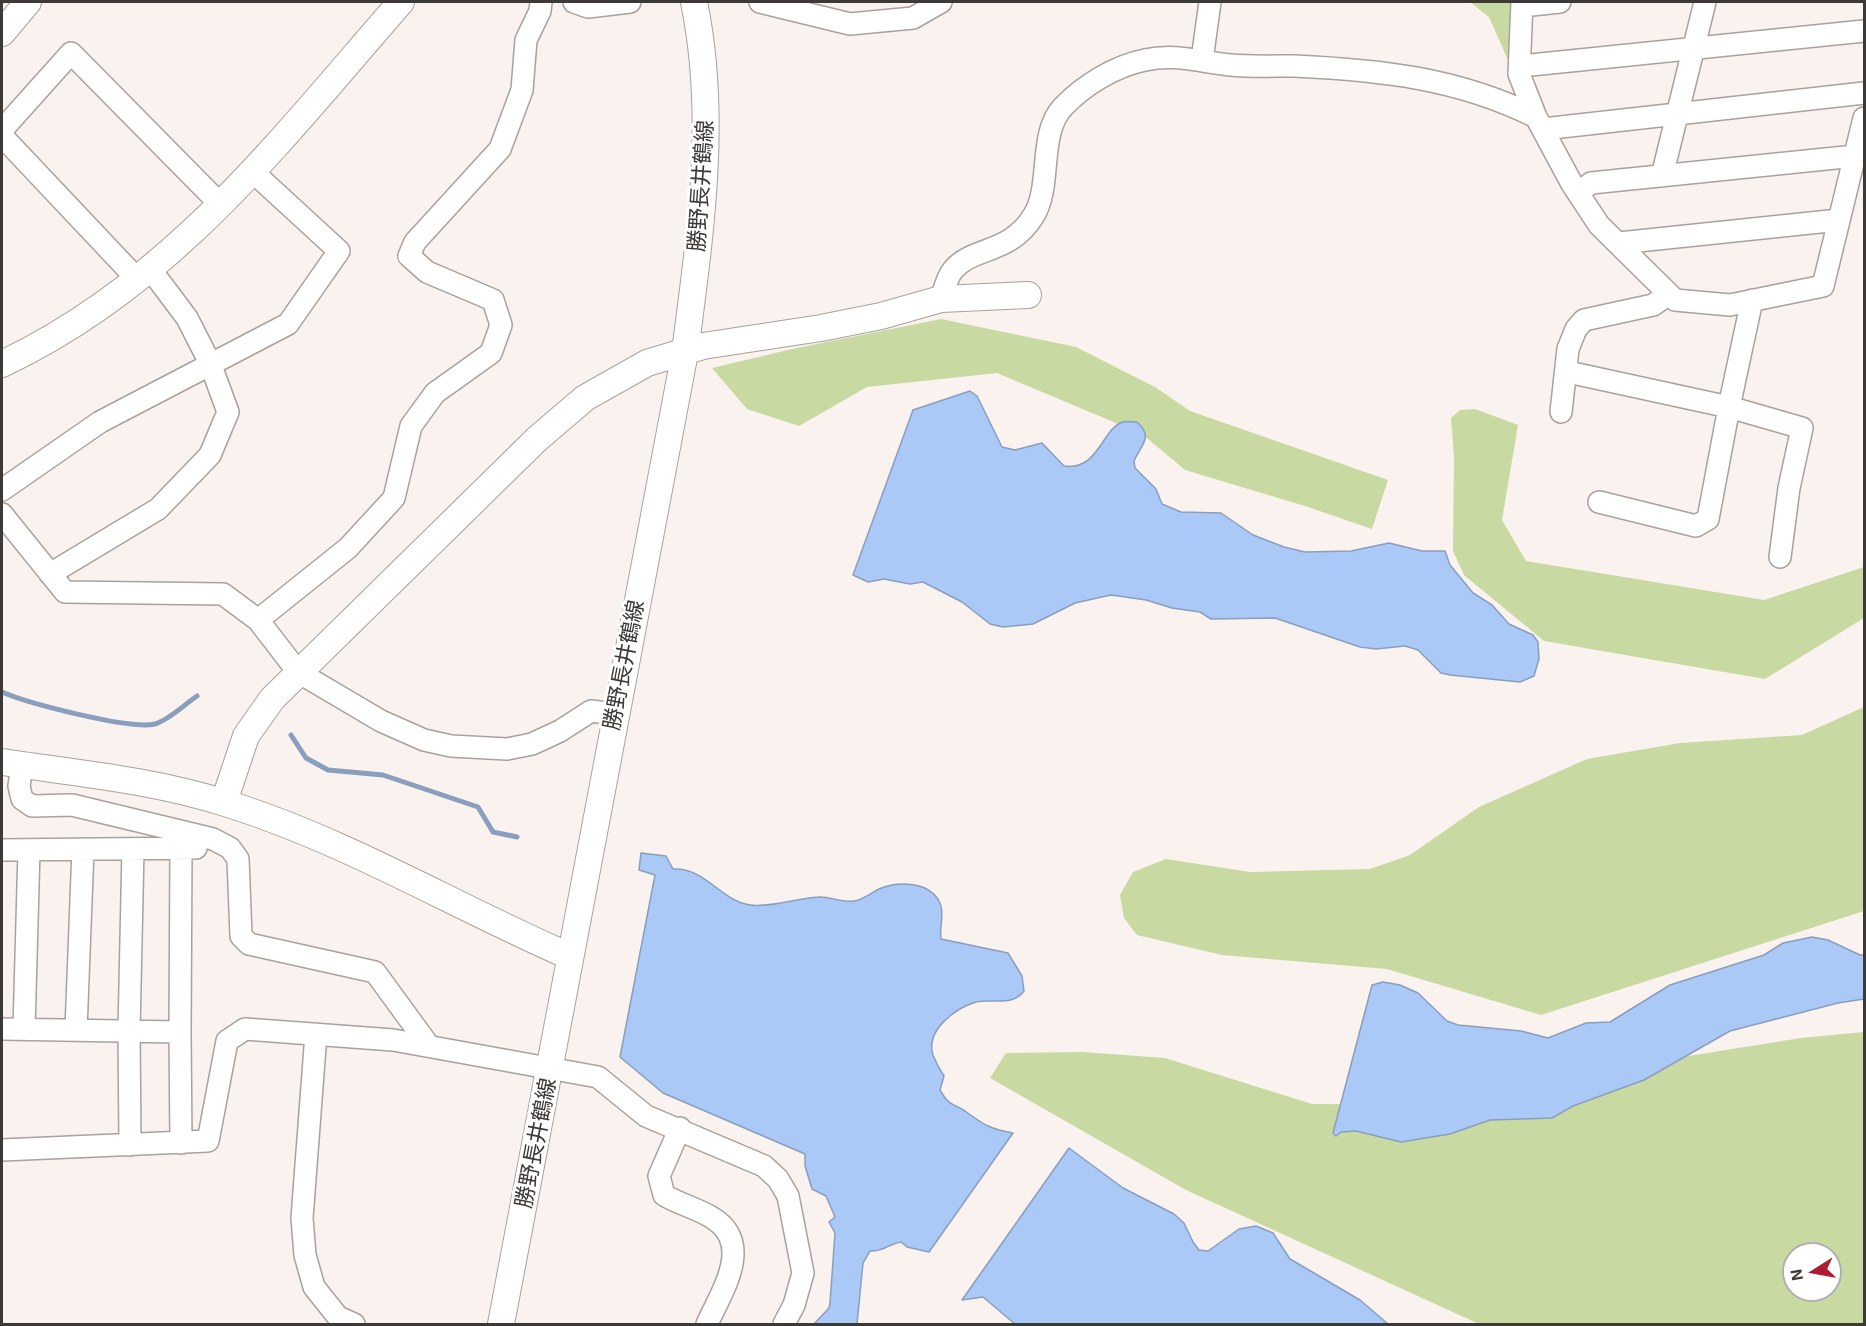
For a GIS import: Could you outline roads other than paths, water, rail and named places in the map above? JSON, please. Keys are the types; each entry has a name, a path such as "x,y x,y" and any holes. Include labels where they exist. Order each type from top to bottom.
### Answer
{"street":[{"path":"2,33 28,2"},
{"path":"2,364 122,294 190,237 253,172 401,2"},
{"path":"258,620 348,548 394,498 411,426 435,393 491,353 501,325 493,300 427,272 409,256 415,242 500,149 522,90 526,40 540,11 541,2"},
{"path":"574,2 588,7 630,2"},
{"name":"勝野長井鶴線","path":"501,1324 685,352 704,199 706,101 694,2"},
{"path":"760,2 850,24 913,18 940,2"},
{"path":"1202,60 1210,2"},
{"path":"1560,2 1522,4 1521,85 1578,193 1599,225 1675,300 1730,305 1823,286 1864,118"},
{"path":"1662,176 1705,2"},
{"path":"1521,66 1864,31"},
{"path":"2,130 71,53 221,205"},
{"path":"941,299 953,269 1020,235 1036,214 1052,126 1061,108 1095,81 1131,64 1176,56 1230,65 1399,74 1482,92 1540,123 1678,113 1864,93"},
{"path":"2,136 187,318 210,363 228,412 210,455 158,509 50,574"},
{"path":"1578,193 1591,183 1855,156"},
{"path":"2,490 100,422 288,324 339,251 253,172"},
{"path":"1619,243 1839,220"},
{"path":"1561,412 1568,372 1568,349 1576,329 1584,320 1653,305 1670,294"},
{"path":"224,802 246,736 272,699 537,439 585,398 647,363 703,346 881,316 941,299 1028,295"},
{"path":"1599,502 1696,526 1708,519 1728,407 1752,300"},
{"path":"1568,372 1728,407 1802,428 1789,488 1780,557"},
{"path":"2,514 65,592 223,594 258,620 298,672 381,721 423,740 451,746 507,749 532,744 591,711 615,714"},
{"path":"429,1046 375,972 249,944 241,936 238,859 230,848 213,839 72,806 32,806 22,799 12,764 136,782 224,802 332,844 569,956"},
{"path":"181,848 181,1143"},
{"path":"2,850 230,848"},
{"path":"76,1030 83,849"},
{"path":"130,1144 129,1031 133,849"},
{"path":"24,1029 29,850"},
{"path":"2,1029 180,1032"},
{"path":"2,1150 208,1142 227,1041 245,1029 393,1040 598,1077 646,1116 680,1128 764,1166 778,1179 788,1196 803,1273 794,1305 784,1324"},
{"path":"316,1034 303,1241 308,1272 314,1287 341,1322"},
{"path":"680,1128 659,1176 664,1195 720,1223 733,1246 734,1266 707,1324"}],"water":[{"path":"970,391 977,396 1002,447 1015,450 1042,443 1064,466 1076,466 1093,456 1116,426 1124,422 1137,422 1145,432 1145,437 1143,446 1134,461 1135,468 1156,489 1162,504 1181,512 1221,513 1253,535 1284,547 1305,552 1351,551 1389,543 1422,551 1445,551 1450,565 1473,593 1492,605 1509,624 1533,635 1538,642 1539,659 1534,676 1520,682 1450,675 1441,673 1418,650 1405,646 1376,649 1360,647 1275,618 1211,619 1200,612 1111,595 1075,603 1033,624 1003,627 990,624 962,602 923,582 910,584 884,579 868,582 853,575 913,410"},
{"path":"641,853 666,856 673,869 694,873 730,897 758,906 818,897 854,901 887,886 904,884 921,887 929,890 940,903 941,939 1008,953 1022,976 1024,991 1019,996 1008,1000 976,1002 960,1009 944,1021 934,1037 932,1046 934,1058 944,1076 940,1090 946,1099 988,1126 1013,1133 929,1252 907,1247 901,1242 870,1251 863,1263 857,1324 814,1324 829,1308 830,1303 835,1233 829,1222 835,1217 826,1196 812,1189 805,1166 805,1154 663,1093 620,1057 655,875 639,870"},
{"path":"1812,937 1828,940 1864,955 1864,999 1838,1003 1730,1031 1644,1080 1573,1106 1552,1118 1490,1120 1450,1134 1401,1142 1356,1131 1341,1132 1336,1136 1333,1133 1372,985 1383,982 1400,985 1418,993 1447,1021 1458,1025 1521,1031 1548,1038 1586,1023 1610,1022 1670,985 1764,955 1783,943"},
{"path":"1069,1148 1123,1188 1174,1214 1184,1223 1199,1250 1208,1251 1239,1229 1256,1226 1273,1233 1290,1259 1360,1300 1388,1324 1015,1324 983,1297 962,1300"}],"waterway":[{"path":"2,692 78,714 142,725 160,722 197,696"},
{"path":"291,735 306,758 328,770 383,775 478,807 493,832 517,837"}]}
